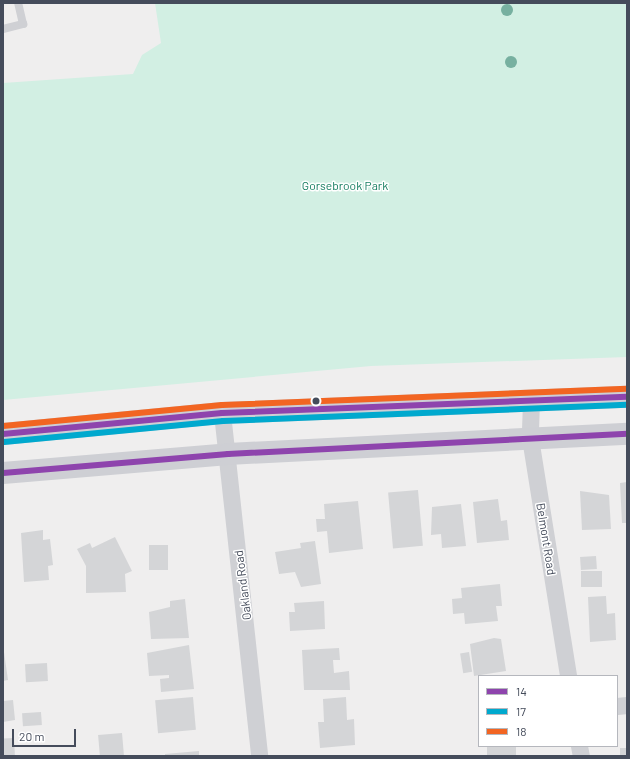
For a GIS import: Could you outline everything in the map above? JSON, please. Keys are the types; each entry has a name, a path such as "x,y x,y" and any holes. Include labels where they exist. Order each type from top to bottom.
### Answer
{"main road":[{"path":"3,434 222,414 627,397"},
{"path":"3,473 228,454 627,434"}],"street":[{"name":"Belmont Road","path":"531,401 530,438 568,675"},
{"name":"Oakland Road","path":"222,414 228,454 259,756"}],"lane":[{"path":"3,29 23,24 18,3"}],"green space":[{"name":"Gorsebrook Park","path":"155,3 627,3 627,357 371,366 3,400 3,83 133,74 142,55 161,43"}],"building":[{"path":"627,482 627,523 622,523 620,483"},
{"path":"418,490 423,546 393,548 388,493"},
{"path":"580,491 609,495 611,529 582,530"},
{"path":"498,499 501,521 507,520 509,540 477,543 473,502"},
{"path":"358,501 363,549 329,553 327,531 317,532 316,519 325,519 324,504"},
{"path":"461,504 466,546 442,548 441,534 431,535 432,507"},
{"path":"43,530 43,540 50,539 53,565 48,566 49,580 24,582 21,533"},
{"path":"115,537 132,571 125,574 126,592 86,593 86,566 77,549 90,543 92,548"},
{"path":"315,541 321,584 301,587 295,572 279,574 275,552 301,548 300,543"},
{"path":"149,545 168,545 168,570 149,570"},
{"path":"596,556 597,569 581,570 580,557"},
{"path":"581,571 602,571 602,587 581,587"},
{"path":"500,584 502,606 496,606 498,621 465,624 464,613 453,614 452,599 462,598 461,588"},
{"path":"606,596 607,614 615,613 616,640 590,642 588,597"},
{"path":"185,599 189,638 151,639 149,612 170,607 170,601"},
{"path":"324,601 325,629 290,631 289,612 295,612 294,603"},
{"path":"494,638 501,639 506,671 474,676 470,644"},
{"path":"3,645 8,680 3,681"},
{"path":"189,645 194,689 161,692 160,679 169,678 169,675 149,676 147,653"},
{"path":"339,648 340,660 333,660 334,673 349,671 350,690 304,690 302,650"},
{"path":"469,652 472,672 463,673 460,653"},
{"path":"47,663 48,681 26,682 25,664"},
{"path":"193,697 196,730 158,733 155,700"},
{"path":"346,697 347,720 354,719 355,745 320,748 318,722 324,722 323,699"},
{"path":"13,700 15,720 3,722 3,701"},
{"path":"41,712 42,725 23,726 22,713"},
{"path":"122,733 124,756 100,756 98,735"},
{"path":"14,738 15,755 4,756 3,739"},
{"path":"487,747 516,747 516,756 487,756"},
{"path":"620,748 627,748 627,756 620,756"},
{"path":"199,751 199,756 165,756 165,754"}],"transit line":[{"name":"18","path":"3,426 222,405 627,389"},
{"name":"14","path":"3,434 222,413 627,397"},
{"name":"17","path":"4,442 223,421 627,405"},
{"name":"14","path":"3,473 228,454 627,434"}]}
